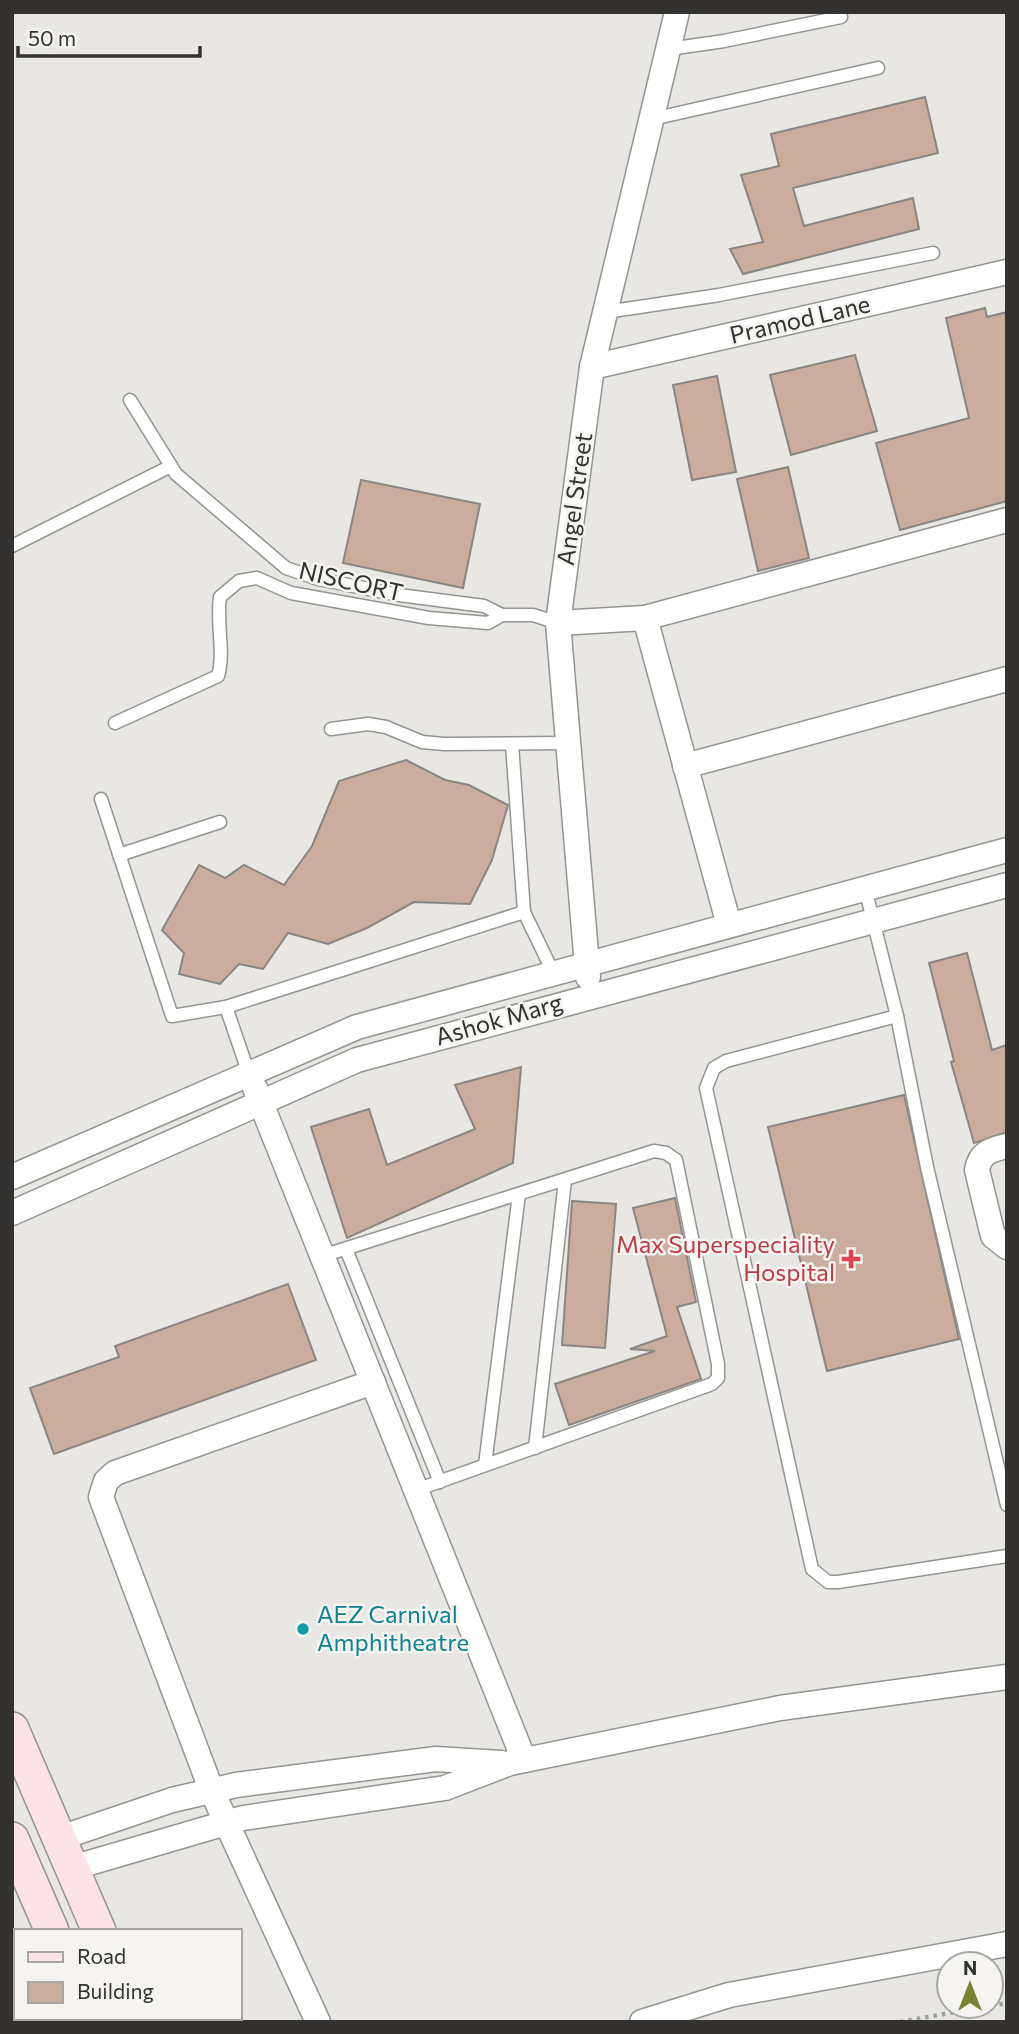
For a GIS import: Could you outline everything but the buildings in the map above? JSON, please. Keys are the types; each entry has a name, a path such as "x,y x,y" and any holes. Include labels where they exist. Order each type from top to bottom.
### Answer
{"main road":[{"path":"12,1729 98,1929"},
{"path":"12,1839 51,1929"}],"street":[{"name":"Angel Street","path":"589,995 558,623 592,367 677,12"},
{"name":"Pramod Lane","path":"592,367 1007,272"},
{"path":"558,623 645,618 1007,520"},
{"path":"645,618 729,925"},
{"path":"685,766 1007,679"},
{"name":"Ashok Marg","path":"12,1177 357,1027 1007,849"},
{"name":"Ashok Marg","path":"12,1213 357,1060 589,995 1007,885"},
{"path":"249,1074 322,1256 365,1327 373,1382 517,1762"},
{"path":"1007,1146 981,1156 977,1170 993,1236 1007,1247"},
{"path":"318,2022 211,1789 101,1497 102,1488 115,1473 373,1382"},
{"path":"66,1853 227,1824 243,1818 445,1788 517,1762 780,1708 1007,1677"},
{"path":"66,1853 211,1789 436,1759 517,1762"},
{"path":"642,2022 729,1995 1007,1944"}],"lane":[{"path":"669,49 724,41 841,17"},
{"path":"652,119 878,68"},
{"path":"606,312 719,295 933,253"},
{"name":"NISCORT","path":"130,400 176,474 286,568 318,579 399,595 484,606 502,615 533,615 558,623"},
{"path":"12,546 171,466"},
{"path":"115,723 218,677 220,597 239,581 257,578 291,593 429,618 488,623 502,615"},
{"path":"331,729 368,724 386,727 422,742 568,743"},
{"path":"512,744 524,912 554,972"},
{"path":"101,799 172,1016 226,1007 524,912"},
{"path":"119,855 220,822"},
{"path":"865,888 897,1016 928,1167 1007,1505"},
{"path":"226,1007 249,1074"},
{"path":"897,1016 726,1061 714,1069 706,1088 812,1569 828,1582 838,1582 1007,1556"},
{"path":"322,1256 654,1151 666,1153 676,1160 719,1371 712,1384 416,1490"},
{"path":"535,1448 565,1180"},
{"path":"485,1465 519,1194"},
{"path":"346,1249 365,1327 440,1482"}],"path":[{"path":"900,2022 935,2016"}],"place":[{"name":"Max Superspeciality Hospital","path":"851,1259"},
{"name":"AEZ Carnival Amphitheatre","path":"303,1629"}]}
